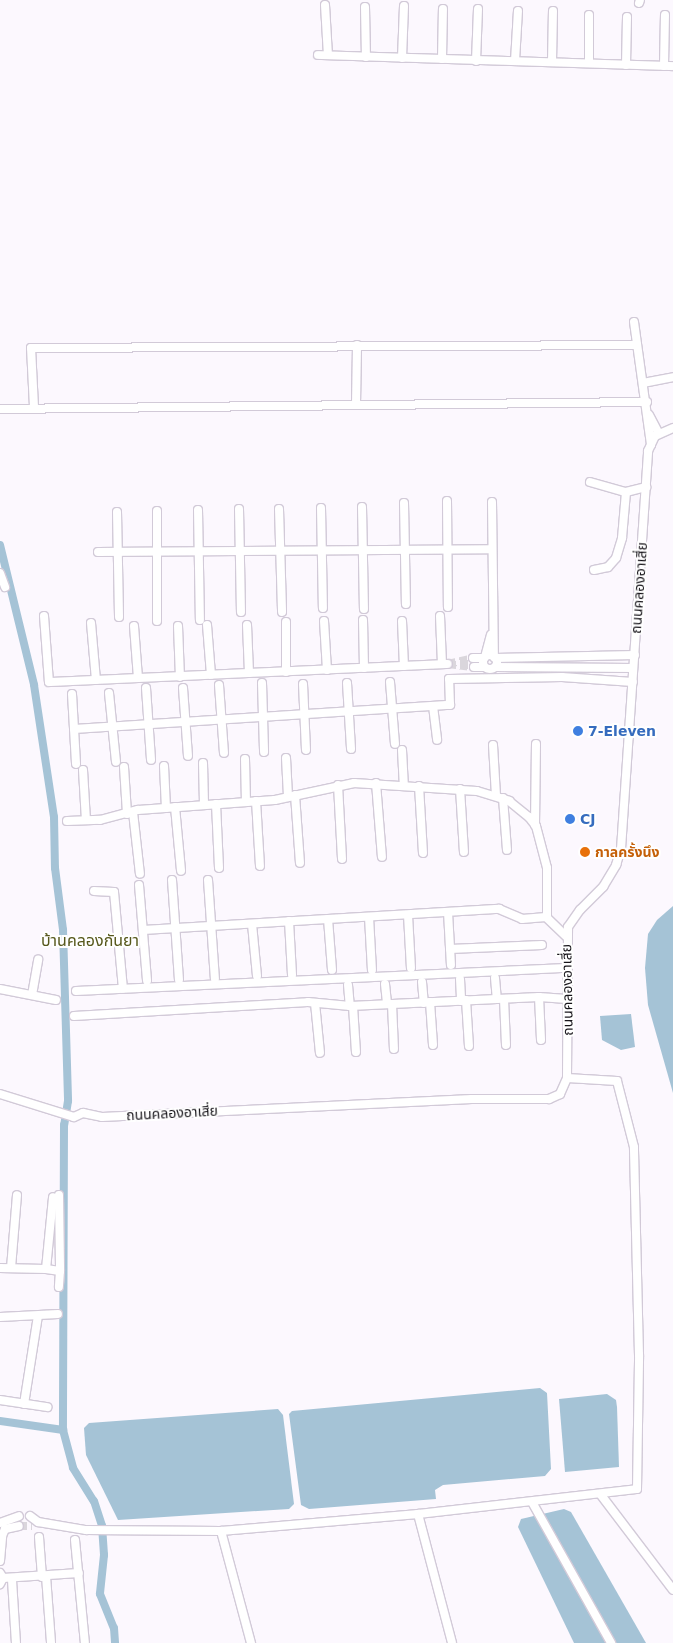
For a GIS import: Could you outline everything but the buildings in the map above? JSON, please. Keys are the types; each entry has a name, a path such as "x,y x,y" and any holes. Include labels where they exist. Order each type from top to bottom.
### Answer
{"street":[{"path":"325,5 328,55"},
{"path":"402,58 404,6"},
{"path":"365,7 366,57"},
{"path":"442,59 443,9"},
{"path":"476,61 478,9"},
{"path":"515,61 518,11"},
{"path":"552,62 553,11"},
{"path":"589,15 589,63"},
{"path":"664,66 665,15"},
{"path":"626,64 627,17"},
{"path":"318,55 673,66"},
{"path":"634,322 649,415 659,434"},
{"path":"356,404 357,345"},
{"path":"34,407 31,348 637,345"},
{"path":"644,383 673,377"},
{"path":"0,409 34,407 647,402"},
{"name":"ถนนคลองอาเสี่ย","path":"0,1094 74,1117 83,1114 102,1117 472,1099 549,1099 560,1094 567,1078 566,936 572,920 611,876 621,849 650,445 646,424 649,415"},
{"path":"650,445 659,434 673,428"},
{"path":"590,482 626,492 646,486"},
{"path":"594,570 608,567 616,558 622,538 626,492"},
{"path":"447,501 448,608"},
{"path":"490,661 492,502"},
{"path":"404,503 406,604"},
{"path":"362,507 361,550 364,609"},
{"path":"239,508 241,612"},
{"path":"321,508 320,550 323,608"},
{"path":"279,509 282,612"},
{"path":"198,510 200,620"},
{"path":"157,511 157,621"},
{"path":"117,512 119,617"},
{"path":"98,552 492,549"},
{"path":"0,573 5,587"},
{"path":"44,616 49,682 445,664 440,616"},
{"path":"363,620 364,668"},
{"path":"324,621 327,670"},
{"path":"286,622 286,672"},
{"path":"402,622 404,666"},
{"path":"91,623 96,680"},
{"path":"207,625 211,675"},
{"path":"247,625 249,673"},
{"path":"134,626 138,678"},
{"path":"178,626 180,677"},
{"path":"474,667 490,661 635,655"},
{"path":"473,658 490,661 633,668"},
{"path":"74,729 112,725 450,705 449,679 562,677 633,682"},
{"path":"390,682 395,744"},
{"path":"262,683 264,752"},
{"path":"347,683 351,748"},
{"path":"304,684 306,750"},
{"path":"219,685 224,753"},
{"path":"146,688 151,760"},
{"path":"183,688 188,756"},
{"path":"110,692 116,762"},
{"path":"72,694 74,729 86,820"},
{"path":"433,706 437,740"},
{"path":"536,744 535,824 547,868 547,918"},
{"path":"493,745 507,850"},
{"path":"402,750 404,784"},
{"path":"286,758 300,862"},
{"path":"245,759 246,802"},
{"path":"203,763 204,805"},
{"path":"164,766 166,808"},
{"path":"124,767 140,874"},
{"path":"67,821 166,808 256,801 292,796 338,785 376,783 460,789 500,796 520,809 535,824"},
{"path":"376,783 382,857"},
{"path":"338,785 342,859"},
{"path":"419,786 423,853"},
{"path":"460,789 464,852"},
{"path":"256,801 260,866"},
{"path":"216,804 219,868"},
{"path":"176,807 180,871"},
{"path":"172,880 179,980"},
{"path":"208,880 215,979"},
{"path":"139,885 147,981"},
{"path":"94,891 114,892 123,989"},
{"path":"143,930 500,909 522,919 541,915 547,918 566,936"},
{"path":"448,912 451,965"},
{"path":"408,915 411,968"},
{"path":"369,917 372,970"},
{"path":"328,919 332,970"},
{"path":"289,922 292,975"},
{"path":"252,924 257,976"},
{"path":"450,949 542,945"},
{"path":"32,995 38,960"},
{"path":"76,991 566,968"},
{"path":"495,978 501,999 506,1045"},
{"path":"460,979 469,1046"},
{"path":"422,982 427,1002 433,1046"},
{"path":"385,984 390,1004 394,1049"},
{"path":"348,985 356,1052"},
{"path":"0,990 56,1000"},
{"path":"74,1016 315,1003 352,1006 539,997 566,999"},
{"path":"539,997 541,1040"},
{"path":"315,1003 320,1054"},
{"path":"30,1516 35,1524 86,1530 221,1531 418,1514 632,1492 638,1484 635,1158 617,1081 567,1078"},
{"path":"11,1268 17,1195"},
{"path":"46,1269 56,1196 60,1287"},
{"path":"0,1268 60,1271"},
{"path":"0,1317 58,1314"},
{"path":"24,1404 38,1316"},
{"path":"0,1400 47,1407"},
{"path":"601,1495 673,1590"},
{"path":"532,1502 611,1643"},
{"path":"418,1514 452,1643"},
{"path":"0,1523 19,1516"},
{"path":"0,1561 2,1536 6,1529 19,1526"},
{"path":"221,1531 251,1643"},
{"path":"39,1537 51,1643"},
{"path":"75,1540 85,1643"},
{"path":"1,1578 12,1580 79,1572"},
{"path":"12,1580 16,1643"}],"water":[{"path":"673,906 673,1093 648,1005 645,968 648,934 657,920"},
{"path":"631,1014 635,1047 621,1050 602,1040 600,1016"},
{"path":"540,1388 547,1393 551,1469 545,1476 443,1485 435,1490 436,1499 309,1509 301,1505 289,1414 292,1411"},
{"path":"607,1394 616,1400 619,1467 565,1472 559,1399"},
{"path":"278,1409 283,1415 294,1504 289,1509 118,1520 86,1455 84,1428 89,1423"},
{"path":"564,1509 571,1512 646,1643 574,1643 518,1527 521,1519"}],"waterway":[{"path":"0,545 34,685 54,817 55,868 63,930 68,1101 64,1125 63,1430 73,1468 94,1501 102,1526 104,1555 100,1594 114,1628 115,1643"},
{"path":"0,1421 63,1430"}],"tunnel":[{"path":"448,664 473,658"},
{"path":"448,664 474,667"},
{"path":"19,1526 32,1526"}],"place":[{"name":"7-Eleven","path":"578,731"},
{"name":"CJ","path":"570,819"},
{"name":"กาลครั้งนึง","path":"585,852"}],"district":[{"name":"บ้านคลองกันยา","path":"90,941"}]}
